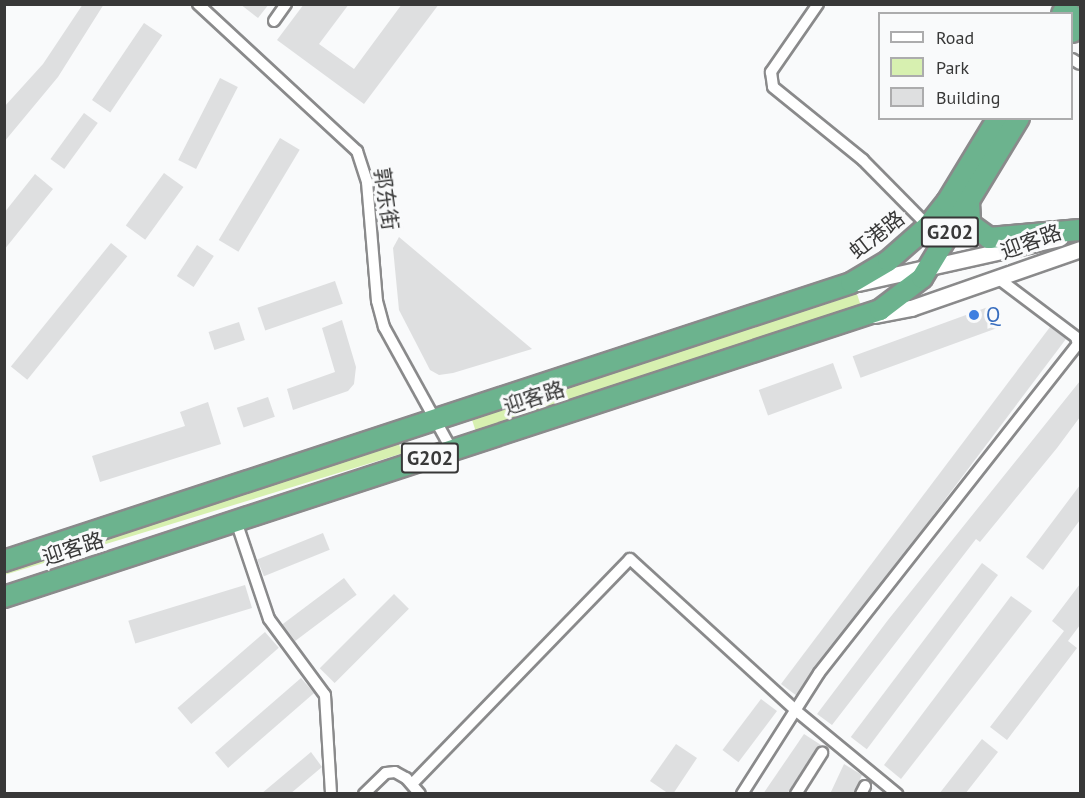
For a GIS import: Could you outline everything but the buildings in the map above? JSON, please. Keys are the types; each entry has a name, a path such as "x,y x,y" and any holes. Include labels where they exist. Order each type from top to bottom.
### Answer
{"highway":[{"name":"虹港路","path":"835,288 871,273 928,226 947,202 997,120"},
{"name":"G202","path":"855,318 897,300 928,268 1018,120"},
{"path":"969,201 970,224 989,238 1080,231"},
{"name":"迎客路","path":"4,561 835,288"},
{"name":"迎客路","path":"4,597 855,318"}],"main road":[{"name":"迎客路","path":"835,288 1080,231"},
{"name":"迎客路","path":"855,318 911,308 1080,249"}],"street":[{"name":"郭东街","path":"198,4 357,151 367,182 377,301 384,327 452,450"},
{"path":"274,21 286,4"},
{"path":"818,4 771,72 773,87 863,160 928,226"},
{"path":"742,794 794,709 1078,344 1076,337 999,279"},
{"path":"236,521 269,619 325,695 331,794"},
{"path":"412,784 630,559 794,709 897,794"},
{"path":"796,794 822,753"},
{"path":"364,794 386,774 395,772 412,784 420,794"}],"green space":[{"path":"857,294 861,306 476,432 472,419"},
{"path":"399,444 402,454 6,575 4,565"}],"place":[{"name":"Q","path":"974,315"}]}
